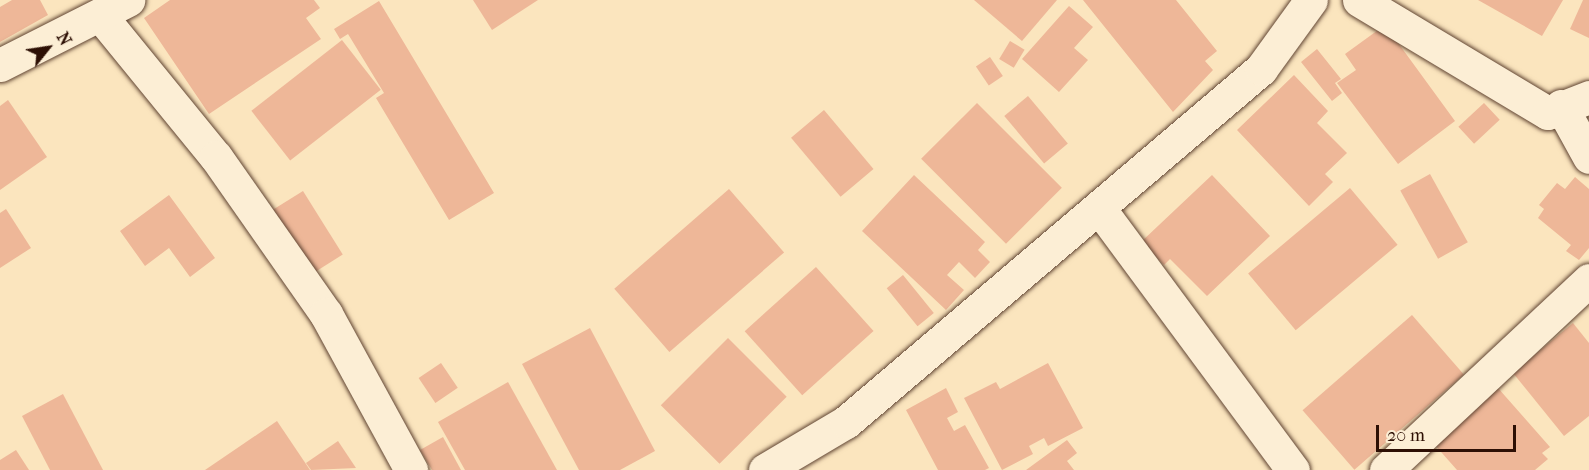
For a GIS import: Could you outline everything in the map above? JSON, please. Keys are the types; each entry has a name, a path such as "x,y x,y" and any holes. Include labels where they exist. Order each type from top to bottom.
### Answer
{"street":[{"path":"765,470 846,422 1261,69 1311,0"},
{"path":"1359,0 1507,93 1548,113 1575,102 1589,157"},
{"path":"0,64 114,8 326,314 411,470"},
{"path":"1099,208 1293,470"},
{"path":"1386,470 1589,280"}],"building":[{"path":"12,0 40,0 48,15 0,42 0,7"},
{"path":"170,0 314,0 320,8 306,18 321,39 209,114 144,18"},
{"path":"473,0 538,0 492,30"},
{"path":"974,0 1057,0 1022,41"},
{"path":"1083,0 1176,0 1217,51 1205,61 1213,70 1173,112"},
{"path":"1478,0 1563,0 1542,36"},
{"path":"1583,0 1589,0 1589,38 1570,29"},
{"path":"379,1 494,193 449,220 376,98 384,93 348,34 340,39 334,29"},
{"path":"1069,6 1093,27 1074,48 1088,60 1059,92 1022,59"},
{"path":"1385,25 1455,121 1398,164 1337,83 1356,70 1345,54"},
{"path":"342,40 381,90 290,160 251,111"},
{"path":"1010,41 1025,50 1014,68 999,59"},
{"path":"1317,49 1341,79 1335,83 1342,93 1332,101 1301,62"},
{"path":"990,57 1003,76 989,86 976,67"},
{"path":"1294,75 1328,111 1317,123 1347,153 1325,174 1333,182 1309,206 1237,130"},
{"path":"1028,96 1068,143 1044,163 1004,116"},
{"path":"8,100 47,157 0,190 0,106"},
{"path":"977,103 1062,188 1006,244 921,159"},
{"path":"1484,103 1500,120 1474,144 1458,127"},
{"path":"824,110 873,169 841,197 791,138"},
{"path":"1430,174 1468,242 1438,259 1400,190"},
{"path":"914,175 985,242 978,250 990,262 975,278 959,262 947,275 964,290 946,310 862,231"},
{"path":"1212,175 1270,236 1207,296 1170,259 1164,265 1141,242"},
{"path":"1575,177 1589,189 1589,248 1579,260 1566,251 1571,245 1538,218 1544,209 1539,205 1557,183 1565,189"},
{"path":"1350,188 1398,245 1296,330 1248,273"},
{"path":"729,189 784,252 669,352 614,289"},
{"path":"303,191 343,255 312,274 272,210"},
{"path":"169,195 215,258 190,277 169,248 145,266 120,231"},
{"path":"6,209 31,248 0,268 0,213"},
{"path":"816,267 874,331 802,395 745,331"},
{"path":"903,275 934,313 918,326 887,288"},
{"path":"1412,315 1464,375 1354,470 1303,410"},
{"path":"1573,323 1589,343 1589,416 1564,436 1513,373"},
{"path":"590,328 655,451 620,470 579,470 522,364"},
{"path":"728,338 787,397 720,464 661,405"},
{"path":"441,363 458,388 435,403 419,378"},
{"path":"1048,363 1083,428 1048,446 1044,438 1029,446 1033,454 1002,470 964,398 996,382 1000,389"},
{"path":"508,382 557,470 465,470 438,422"},
{"path":"946,388 958,412 947,418 954,431 965,425 989,468 985,470 938,470 906,410"},
{"path":"1498,388 1550,447 1542,453 1548,459 1535,470 1457,470 1434,444"},
{"path":"63,394 103,470 50,470 22,416"},
{"path":"277,421 310,470 205,470"},
{"path":"443,437 461,470 432,470 420,450"},
{"path":"1067,440 1077,453 1067,461 1074,470 1026,470"},
{"path":"338,441 356,468 311,470 306,463"},
{"path":"16,450 29,470 0,470 0,460"}]}
